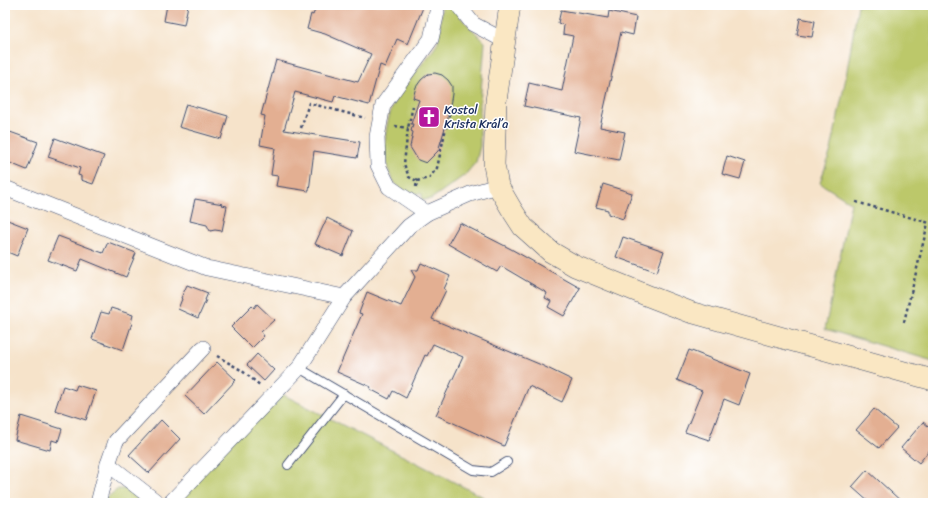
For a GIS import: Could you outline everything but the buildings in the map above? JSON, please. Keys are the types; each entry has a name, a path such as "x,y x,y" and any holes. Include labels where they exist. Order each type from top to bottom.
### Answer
{"street":[{"path":"458,5 473,24 505,41"},
{"path":"510,5 496,101 494,165 498,186 523,227 551,252 575,266 690,312 933,380"},
{"path":"427,213 389,187 378,165 377,138 383,105 431,39 437,12"},
{"path":"170,503 299,368 344,297 410,226 427,213 470,194 498,186"},
{"path":"5,188 207,268 344,297"},
{"path":"98,503 108,464 116,441 203,348"},
{"path":"108,464 158,503"}],"lane":[{"path":"299,368 473,470 491,472 507,462"},
{"path":"288,465 344,394"}],"path":[{"path":"301,128 309,103 379,122 408,128"},
{"path":"413,106 408,128 404,164 409,177 417,180 429,178 437,168 450,110"},
{"path":"413,203 417,180"},
{"path":"856,202 933,224"},
{"path":"904,322 928,223"},
{"path":"203,348 242,370 272,395"}],"green space":[{"path":"442,5 453,5 462,19 485,42 480,103 480,146 476,162 465,175 431,199 422,200 422,194 404,190 392,179 386,158 386,133 391,110 395,101 437,44 440,31"},
{"path":"858,5 933,5 933,361 825,329 851,203 820,183 831,150 845,82"},
{"path":"276,391 495,503 170,503"},
{"path":"118,489 126,489 143,503 104,503 106,498"}],"place":[{"name":"Kostol Krista Kráľa","path":"429,117"}]}
